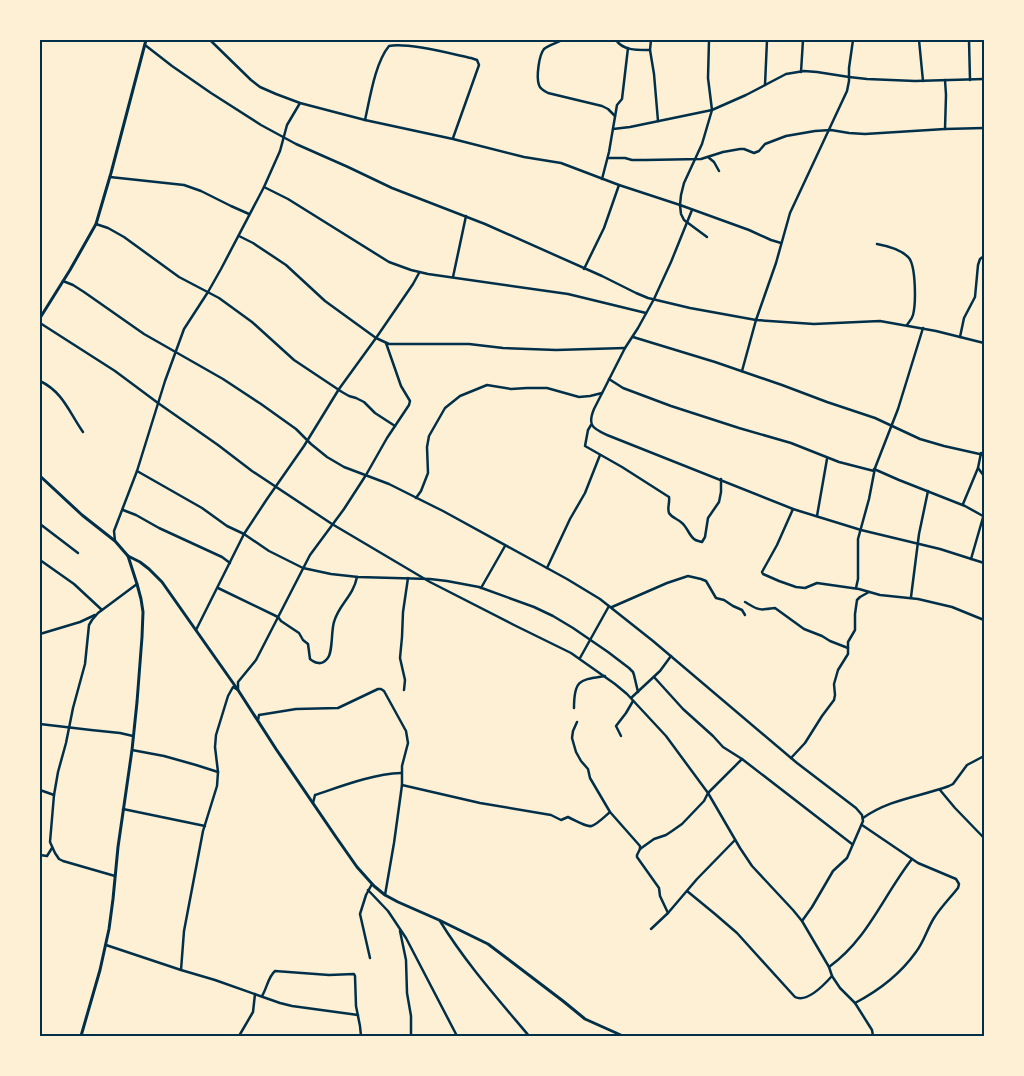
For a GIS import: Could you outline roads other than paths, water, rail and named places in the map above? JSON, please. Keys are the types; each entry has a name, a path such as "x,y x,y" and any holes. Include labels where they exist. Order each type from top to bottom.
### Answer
{"street":[{"path":"40,318 96,224 146,40"},
{"path":"210,40 254,83 266,90 300,103 524,157 561,163 781,243"},
{"path":"562,40 546,48 543,52 538,72 541,88 548,93 602,106 615,116"},
{"path":"616,40 620,46 650,50"},
{"path":"651,40 650,50 658,121"},
{"path":"707,237 686,223 682,217 680,205 684,183 704,138 712,110 708,78 710,40"},
{"path":"765,85 767,40"},
{"path":"801,72 803,40"},
{"path":"742,371 756,320 773,273 793,204 849,85 849,68 854,40"},
{"path":"919,40 923,81"},
{"path":"969,40 970,80"},
{"path":"145,45 212,94 261,125 296,144 392,188 466,216 636,293 690,308 756,320 814,324 877,321 923,328 984,343"},
{"path":"365,120 373,84 382,58 389,46 407,46 471,58 476,60 479,65 453,139"},
{"path":"602,178 608,158 618,104 622,99 628,48"},
{"path":"613,129 712,110 786,74 818,72 849,78 923,81 984,79"},
{"path":"945,80 945,128"},
{"path":"115,541 114,531 137,471 184,329 208,292 239,236 280,151 287,125 300,103"},
{"path":"608,158 632,160 701,159 722,152 740,149 755,153 767,143 791,134 828,130 865,134 945,128 984,128"},
{"path":"708,157 717,166 718,171"},
{"path":"110,177 184,185 249,214"},
{"path":"584,268 604,228 619,185"},
{"path":"264,187 288,199 389,262 419,273 568,294 646,313"},
{"path":"692,210 654,299 625,348 592,413 591,425 588,430 585,446 669,497 669,512 684,525 694,539 699,541 704,540 708,518 718,502 721,492 721,479"},
{"path":"453,277 466,216"},
{"path":"96,224 124,237 170,271 219,298 252,322 294,360 346,395 359,399 375,413 395,426"},
{"path":"239,236 286,265 325,300 376,338 386,343 469,344 503,348 556,350 625,348"},
{"path":"877,244 898,250 911,260 915,283 914,310 912,318 907,325"},
{"path":"960,337 964,318 975,297 978,265 980,259 984,256"},
{"path":"196,630 244,534 419,273"},
{"path":"63,281 84,292 144,334 223,379 296,430 327,457 390,484 443,511 572,582 611,606 791,758 856,808 863,818 862,824 847,858 833,871 802,921"},
{"path":"40,323 108,366 275,486 332,524 424,578 580,658 605,676 632,700 666,736 708,793 752,866 802,921 832,976 840,988 855,1003 874,1036"},
{"path":"856,588 858,579 858,539 874,470 899,404 923,328"},
{"path":"633,337 742,371 891,424 920,438 944,446 982,454 963,504"},
{"path":"238,690 238,682 254,663 310,555 344,509 410,402 401,386 386,343"},
{"path":"609,379 623,388 658,402 787,442 839,462 874,470 963,504 983,515 971,560"},
{"path":"40,381 50,386 62,398 83,432"},
{"path":"416,498 428,473 427,447 430,436 445,408 460,396 487,385 511,389 547,388 579,397 602,393"},
{"path":"591,425 607,435 792,509 861,530 940,549 984,563"},
{"path":"547,568 570,519 585,493 600,455"},
{"path":"817,516 827,458"},
{"path":"978,468 984,476"},
{"path":"137,471 202,508 227,526 244,534 269,551 303,568 357,577 424,578 446,581 481,588 529,605 546,613 590,640 633,672 638,692"},
{"path":"40,476 82,515 115,541 128,556 138,584 143,612 132,750 106,945 81,1036"},
{"path":"911,597 917,544 928,491"},
{"path":"792,509 783,533 762,573 779,582 799,588 805,588 817,583 856,588 880,595 911,597 952,607 984,620"},
{"path":"122,510 222,557 230,563"},
{"path":"40,524 78,554"},
{"path":"481,588 505,545"},
{"path":"128,556 140,562 156,575 238,690 349,856 372,884 385,895 398,902 488,944 585,1019 623,1036"},
{"path":"40,560 74,584 102,610"},
{"path":"580,658 611,606 688,576 706,581 716,598 742,610 745,615"},
{"path":"218,588 278,617 299,633 308,644 309,656 312,661 318,663 329,658 336,616 352,593 357,577"},
{"path":"404,690 405,680 400,658 403,612 408,578"},
{"path":"116,876 63,861 52,848 50,833 54,795 73,708 85,664 89,627 92,620 102,610 138,584"},
{"path":"791,758 805,742 834,700 834,684 837,672 848,654 849,639 855,630 857,600 870,592"},
{"path":"745,602 758,609 775,608 804,629 848,648"},
{"path":"40,634 80,622 98,614"},
{"path":"621,736 616,726 626,713 632,700 672,656"},
{"path":"574,708 575,691 578,683 605,676"},
{"path":"654,677 682,709 723,746 852,844"},
{"path":"181,970 184,931 218,772 215,747 216,735 230,692 232,688 238,690"},
{"path":"258,720 259,715 290,710 338,708 374,690 383,690 404,728 408,743 401,773 402,785 385,895"},
{"path":"577,722 572,738 576,752 589,771 590,778 610,812 640,848"},
{"path":"40,724 133,736"},
{"path":"132,750 196,764 218,772"},
{"path":"863,818 879,808 898,800 940,790 954,784 967,765 984,756"},
{"path":"668,913 660,896 659,888 637,858 640,848 654,839 672,832 682,824 704,801 708,793 742,759"},
{"path":"313,803 315,795 329,790 382,775 401,773"},
{"path":"402,785 480,804 551,815 561,820 568,817 590,827 610,812"},
{"path":"40,790 54,795"},
{"path":"940,790 984,838"},
{"path":"123,808 205,826"},
{"path":"855,1003 885,984 913,956 922,944 934,918 959,886 956,879 923,866 862,824"},
{"path":"651,929 735,840"},
{"path":"40,856 47,856 52,848"},
{"path":"828,967 843,955 863,934 912,859"},
{"path":"370,958 360,914 372,884"},
{"path":"368,890 388,911 410,944 457,1036"},
{"path":"687,891 737,934 795,998 807,997 832,976"},
{"path":"439,920 453,942 529,1036"},
{"path":"400,928 406,960 411,1036"},
{"path":"106,945 292,1006 358,1015"},
{"path":"262,996 272,973 275,971 328,975 354,974 361,1036"},
{"path":"240,1036 253,1012 255,994"}]}
